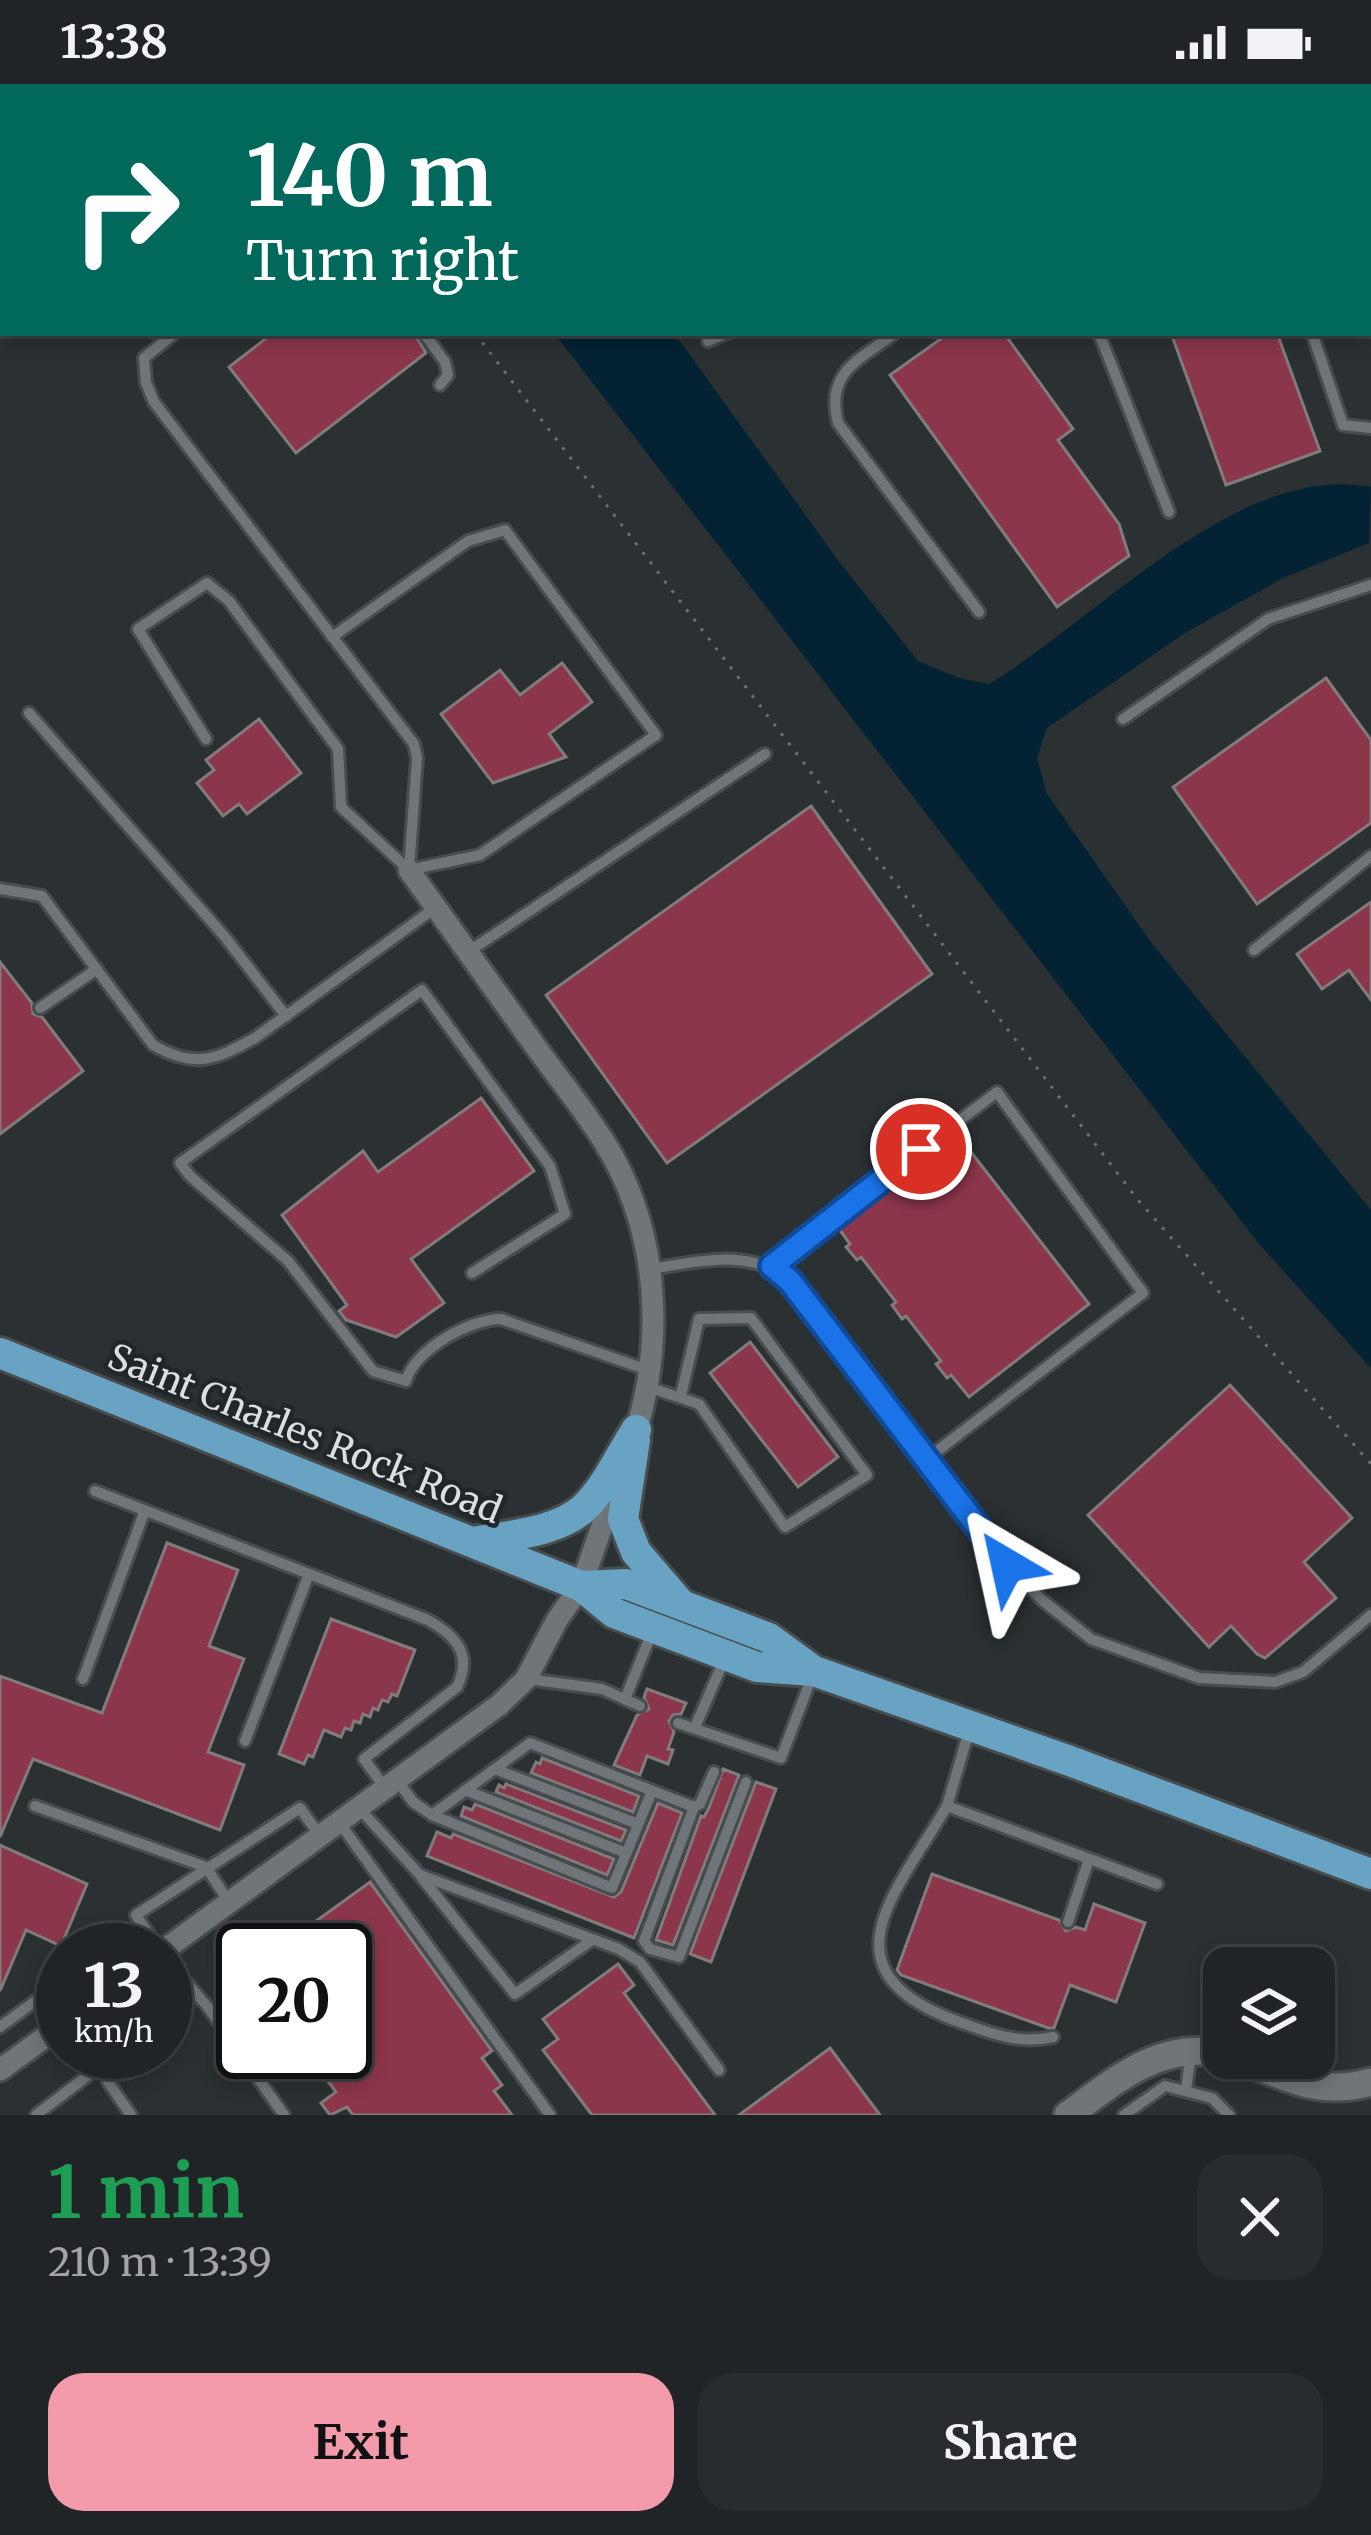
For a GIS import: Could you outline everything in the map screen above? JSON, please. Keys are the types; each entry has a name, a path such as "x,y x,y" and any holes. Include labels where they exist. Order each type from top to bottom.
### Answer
{"main road":[{"name":"Saint Charles Rock Road","path":"0,1353 581,1586 614,1613 757,1667 814,1671 1371,1874"},
{"path":"473,1542 544,1528 573,1516 586,1506 636,1430"},
{"path":"636,1430 623,1519 637,1552 682,1605"},
{"name":"Saint Charles Rock Road","path":"581,1586 626,1585 682,1605 769,1638 814,1671"},
{"path":"1330,1859 1371,1896"}],"street":[{"path":"192,1930 499,1706 526,1679 556,1620 581,1586 636,1430 654,1306 636,1208 605,1143 409,870"},
{"path":"0,2070 36,2044"},
{"path":"1068,2115 1144,2062 1203,2052"},
{"path":"1287,2079 1322,2089 1371,2082"}],"lane":[{"path":"171,336 143,358 154,402 414,745 409,870"},
{"path":"426,336 445,362 448,375 440,385"},
{"path":"707,341 720,336"},
{"path":"891,336 848,368 836,384 833,403 838,423 979,612"},
{"path":"1100,336 1169,512"},
{"path":"1313,336 1343,425 1371,428"},
{"path":"332,637 468,541 505,530 656,735 480,855 409,870"},
{"path":"206,739 138,629 207,583 229,601 338,749 341,807 409,870"},
{"path":"1123,719 1268,619 1371,585"},
{"path":"29,713 225,937 286,1016"},
{"path":"468,952 765,754"},
{"path":"1254,950 1371,856"},
{"path":"0,890 42,896 153,1045 176,1058 196,1062 228,1053 286,1016 436,908"},
{"path":"40,1008 97,969"},
{"path":"472,1273 565,1214 550,1166 422,990 180,1163 288,1261 373,1371 406,1382 409,1370 424,1355 472,1324 501,1318 699,1404 785,1527 867,1474 751,1318 699,1319 681,1395"},
{"path":"772,1266 997,1092 1143,1293 928,1458"},
{"path":"650,1269 716,1260 752,1261 772,1266 790,1281 1007,1565 1091,1639 1199,1678 1275,1682 1303,1672 1371,1615"},
{"path":"95,1491 428,1620 454,1635 462,1655 463,1674 457,1688 364,1759 432,1815 612,1888 652,1791"},
{"path":"83,1679 146,1510"},
{"path":"245,1741 310,1574"},
{"path":"625,1699 654,1628"},
{"path":"695,1727 727,1655"},
{"path":"678,1723 781,1758 814,1671"},
{"path":"526,1679 602,1689 640,1706"},
{"path":"971,1726 947,1806 881,1922 880,1947 888,1980 922,2007 981,2030 1031,2042 1053,2037"},
{"path":"432,1815 530,1744 694,1807"},
{"path":"495,1768 638,1824"},
{"path":"714,1772 700,1804 694,1807 644,1940 650,1949 680,1957 746,1782"},
{"path":"465,1790 626,1853"},
{"path":"35,1806 206,1868 229,1903"},
{"path":"947,1806 1157,1884"},
{"path":"142,1923 136,1915 300,1808 320,1836"},
{"path":"359,1808 420,1875 515,1994 592,1940"},
{"path":"339,1822 550,2115"},
{"path":"1068,1922 1089,1859"},
{"path":"420,1875 640,1962 719,2070"},
{"path":"192,1989 284,2115"},
{"path":"192,1997 196,1994"},
{"path":"0,2027 36,2001"},
{"path":"1186,2089 1191,2051"},
{"path":"36,2115 83,2079"},
{"path":"108,2083 131,2115"},
{"path":"1124,2115 1165,2086 1211,2098 1229,2115"}],"path":[{"path":"477,336 1138,1200 1371,1464"}],"water":[{"path":"556,336 676,336 840,563 918,661 989,684 1220,521 1271,498 1321,485 1371,487 1369,543 1283,578 1185,633 1047,728 1037,758 1047,794 1150,941 1371,1210 1371,1368 1260,1245"}],"building":[{"path":"269,336 416,336 426,353 296,453 229,367"},
{"path":"945,336 1006,336 1073,429 1058,440 1119,524 1129,556 1057,607 890,375"},
{"path":"1172,336 1278,336 1320,451 1226,485"},
{"path":"562,663 592,702 549,734 566,757 493,783 441,714 500,670 520,695"},
{"path":"1326,678 1371,740 1371,823 1257,904 1173,787"},
{"path":"259,719 301,773 247,814 239,804 223,816 197,783 214,770 206,760"},
{"path":"811,806 932,974 667,1163 546,995"},
{"path":"1371,902 1371,1000 1349,970 1322,989 1297,954"},
{"path":"0,962 32,1003 33,1014 42,1017 83,1071 0,1134"},
{"path":"481,1098 534,1171 411,1259 444,1303 396,1337 346,1320 339,1311 347,1305 282,1215 363,1151 378,1172"},
{"path":"957,1134 1089,1304 969,1397 936,1364 941,1361 906,1316 902,1319 892,1305 896,1302 861,1257 857,1260 846,1247 850,1244 837,1226"},
{"path":"750,1342 838,1457 798,1487 710,1373"},
{"path":"1230,1385 1352,1518 1304,1562 1336,1598 1265,1658 1231,1626 1209,1647 1088,1515"},
{"path":"167,1543 238,1570 209,1646 244,1659 208,1752 244,1765 220,1830 33,1759 0,1837 0,1676 102,1713"},
{"path":"331,1619 415,1650 397,1696 382,1700 378,1710 373,1708 370,1717 363,1714 360,1723 354,1721 341,1737 324,1730 313,1757 308,1755 304,1764 279,1754"},
{"path":"647,1689 686,1703 681,1714 669,1721 674,1732 668,1764 647,1756 640,1775 614,1765 637,1715 649,1709 644,1697"},
{"path":"542,1758 639,1796 633,1812 531,1773"},
{"path":"723,1769 739,1775 673,1945 656,1940 701,1816 709,1808"},
{"path":"756,1782 776,1789 711,1962 690,1954"},
{"path":"506,1784 626,1830 621,1841 496,1792"},
{"path":"658,1803 682,1813 634,1938 427,1856 437,1832 451,1838 453,1834 614,1897 621,1892"},
{"path":"475,1804 614,1859 607,1875 461,1816 464,1807 472,1810"},
{"path":"0,1845 87,1884 71,1923 36,1923 36,1935 26,1930 0,1991"},
{"path":"932,1874 1059,1920 1066,1931 1085,1930 1094,1904 1145,1923 1116,2002 1070,1985 1054,2028 1048,2028 901,1975 897,1970"},
{"path":"370,1882 492,2051 482,2058 502,2085 494,2091 512,2115 353,2115 347,2107 330,2115 321,2103 336,2092 326,2079 372,2079 372,1923 313,1923"},
{"path":"618,1964 634,1985 624,1993 715,2115 592,2115 543,2050 558,2039 543,2019"},
{"path":"830,2048 880,2115 739,2115"}],"route":[{"path":"921,1149 772,1266 790,1281 1007,1565"}]}
